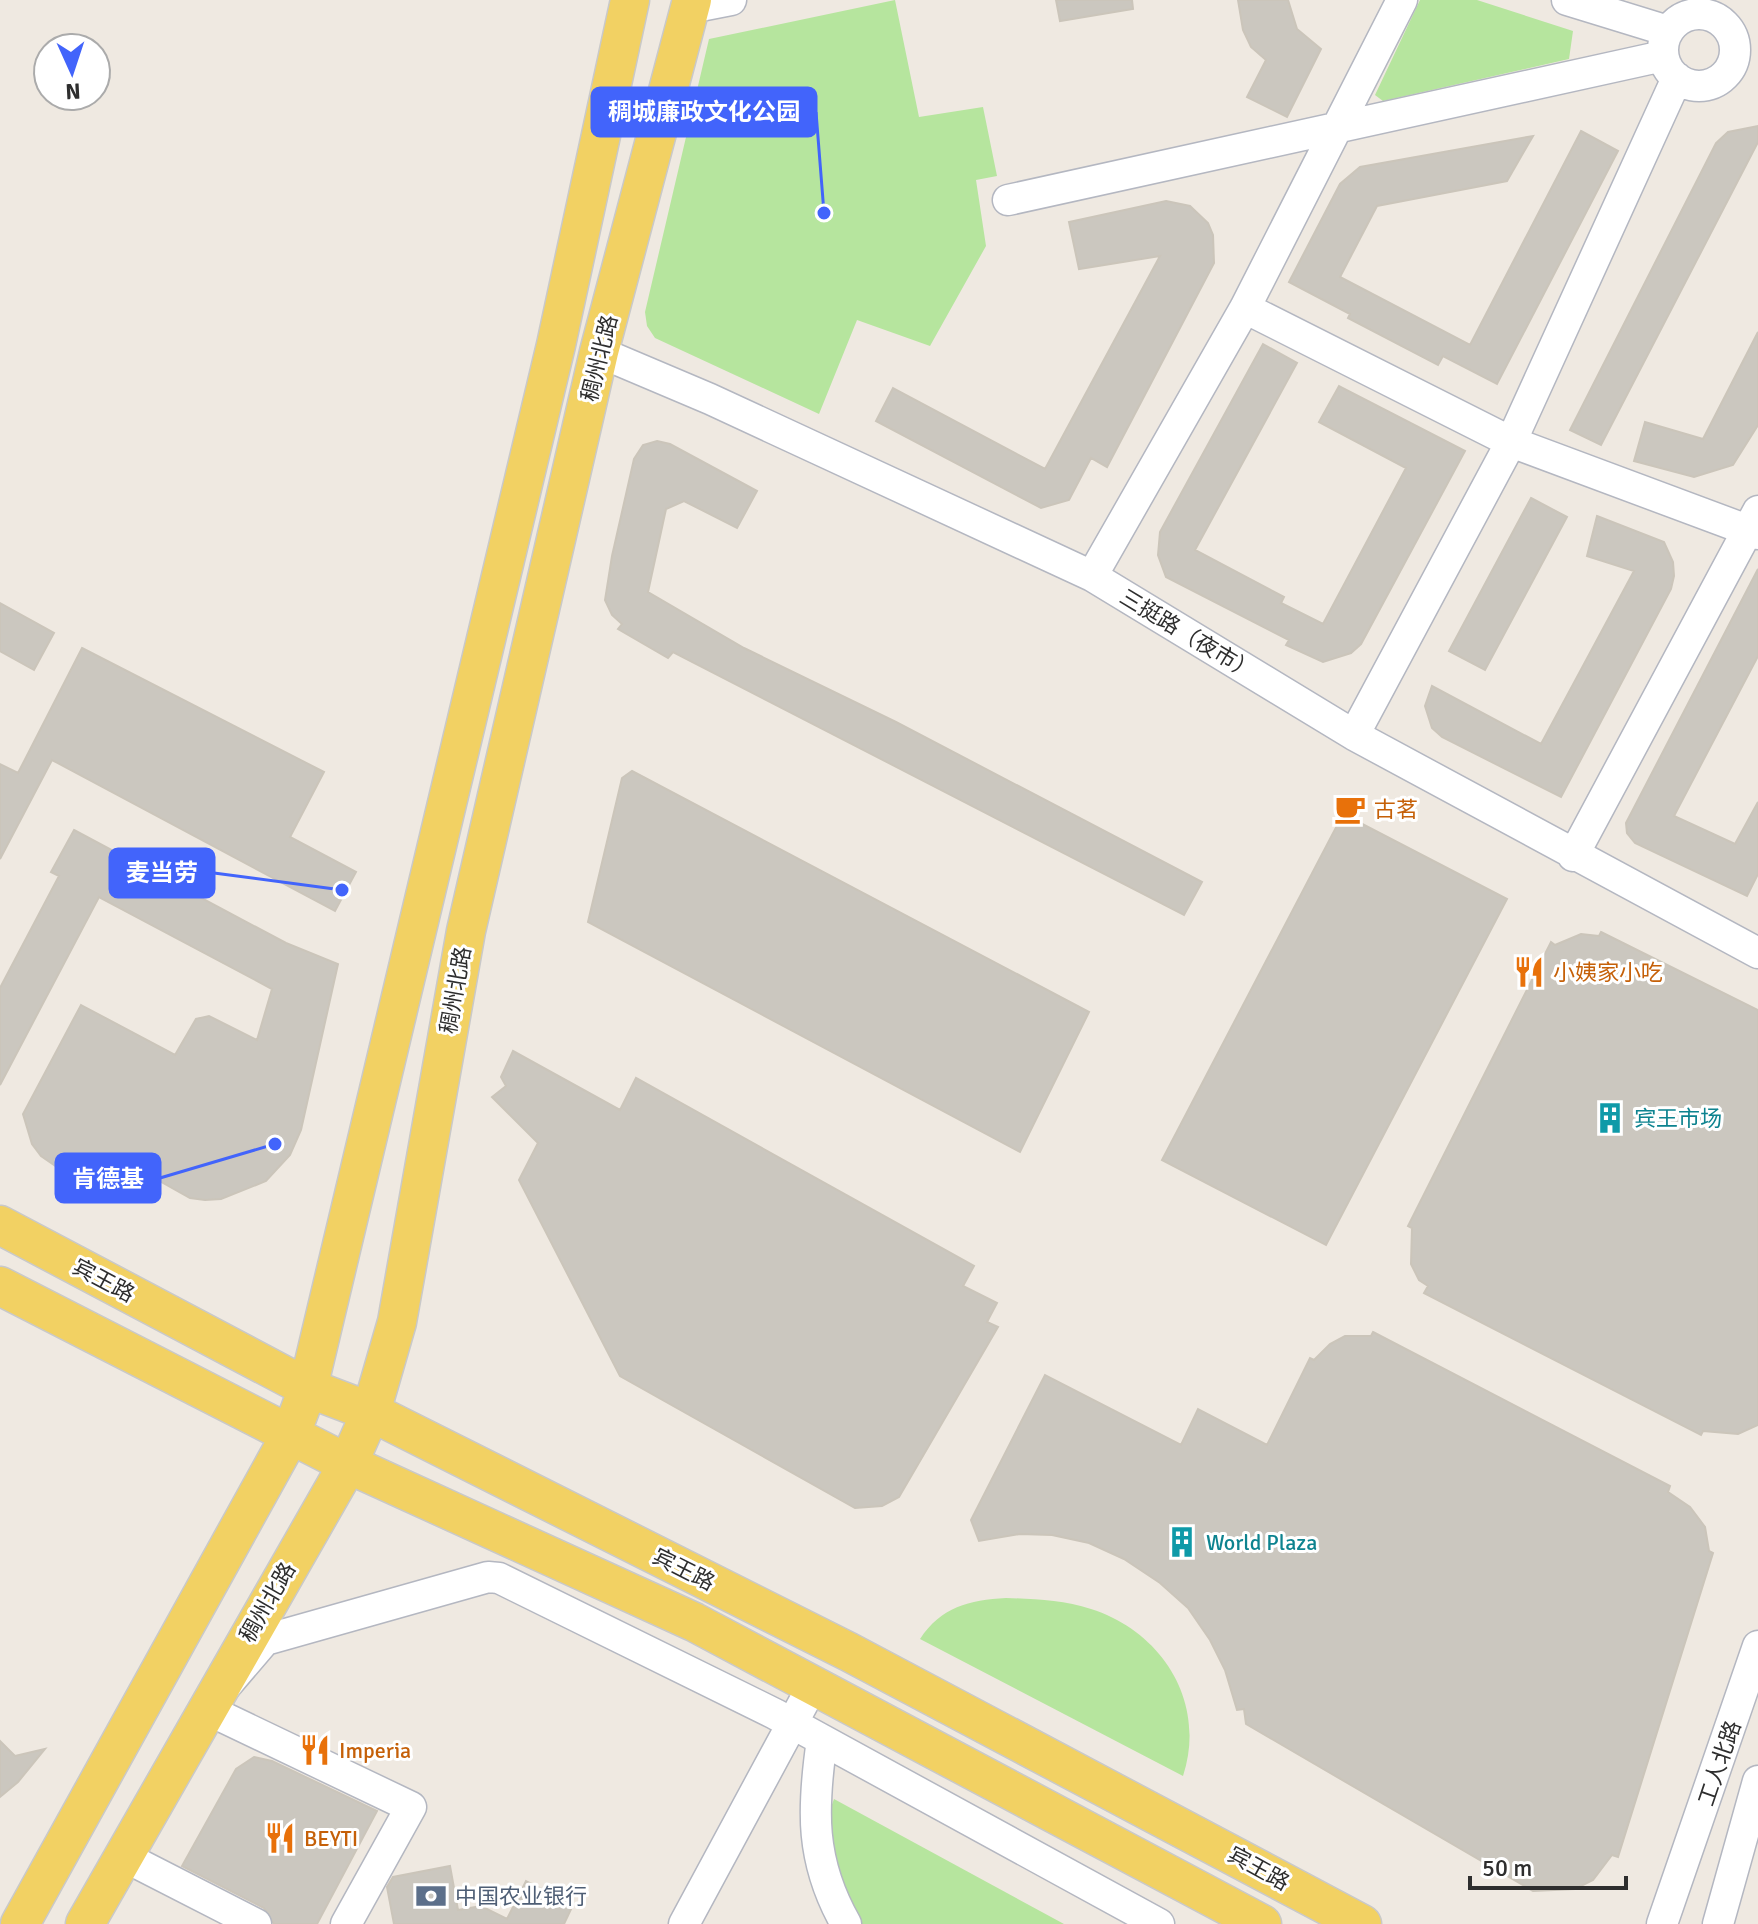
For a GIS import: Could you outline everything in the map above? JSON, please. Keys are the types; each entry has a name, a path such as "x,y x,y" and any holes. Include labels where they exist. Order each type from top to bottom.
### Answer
{"main road":[{"name":"稠州北路","path":"20,1924 291,1434 308,1388 552,361 630,0"},
{"name":"稠州北路","path":"85,1924 348,1464 371,1412 397,1322 466,931 599,352 691,4"},
{"name":"宾王路","path":"0,1225 308,1388 371,1412 849,1652 1362,1924"},
{"name":"宾王路","path":"0,1286 348,1464 694,1622 1262,1924"}],"street":[{"path":"691,4 731,0"},
{"path":"1092,576 1245,308 1402,0"},
{"path":"1567,0 1677,36"},
{"path":"1354,735 1511,442 1677,36 1698,13 1720,10 1734,39 1747,55 1709,84 1687,84 1677,36"},
{"path":"1008,200 1336,130 1677,36"},
{"path":"1245,308 1511,442 1755,526 1573,856"},
{"name":"三挺路（夜市）","path":"599,352 710,399 1092,576 1354,735 1573,856 1758,953"},
{"path":"346,1924 411,1807 206,1709 265,1640 273,1636 488,1577 499,1578 793,1723 1154,1923"},
{"name":"工人北路","path":"1662,1924 1758,1646"},
{"path":"684,1924 813,1685"},
{"path":"822,1740 814,1824 824,1872 846,1924"},
{"name":"工人北路","path":"1718,1924 1758,1781"},
{"path":"125,1857 256,1924"}],"green space":[{"path":"895,0 919,117 983,107 997,176 976,180 986,246 930,346 857,320 819,414 655,338 647,326 645,312 709,39"},
{"path":"1420,0 1477,0 1573,31 1569,59 1383,101 1375,95"},
{"path":"1006,1598 1059,1602 1091,1609 1117,1620 1158,1653 1173,1674 1189,1722 1189,1749 1183,1776 920,1639 937,1619 957,1607"},
{"path":"834,1799 1064,1924 859,1924 846,1897 831,1845 830,1812"}],"building":[{"path":"1056,0 1132,0 1133,9 1060,21"},
{"path":"1238,0 1288,0 1297,29 1321,49 1287,117 1247,97 1266,60 1251,47 1243,30"},
{"path":"1758,126 1758,142 1601,445 1570,430 1716,143 1728,132"},
{"path":"1581,131 1618,151 1497,384 1443,356 1438,365 1348,318 1350,314 1289,282 1340,184 1360,167 1533,136 1507,181 1377,206 1340,277 1470,345"},
{"path":"1166,201 1190,206 1208,223 1213,235 1214,263 1107,467 1091,458 1069,500 1041,508 876,421 893,388 1045,469 1160,256 1079,269 1069,222"},
{"path":"1758,332 1758,425 1733,465 1694,477 1634,461 1645,422 1703,439"},
{"path":"1263,344 1297,363 1195,550 1284,597 1281,603 1323,624 1406,468 1319,422 1339,386 1465,451 1361,644 1351,653 1323,662 1286,645 1289,640 1166,577 1158,555 1160,532"},
{"path":"657,441 670,444 757,491 737,528 684,501 666,509 648,592 744,648 896,722 1202,882 1184,915 673,652 668,658 618,629 622,624 612,615 605,600 612,556 634,459 643,445"},
{"path":"1531,498 1567,517 1485,670 1449,651"},
{"path":"1597,516 1664,542 1673,562 1674,576 1671,589 1561,797 1442,737 1432,728 1425,706 1432,686 1541,744 1634,571 1587,556"},
{"path":"1758,569 1758,656 1674,816 1735,844 1758,802 1758,874 1747,896 1635,843 1627,833 1626,823"},
{"path":"0,603 54,633 34,670 0,651"},
{"path":"82,648 324,772 290,837 356,872 335,911 52,760 0,859 0,764 18,773"},
{"path":"632,771 1089,1012 1020,1152 588,922 622,778"},
{"path":"1343,814 1507,899 1326,1245 1162,1160"},
{"path":"74,830 286,943 338,964 301,1130 290,1155 266,1181 221,1199 190,1198 147,1174 105,1183 70,1176 41,1156 32,1144 23,1114 81,1005 175,1055 196,1019 209,1016 257,1040 272,989 99,897 0,1085 0,988 59,876 51,872"},
{"name":"宾王市场","path":"1601,932 1758,1010 1758,1425 1738,1434 1703,1431 1701,1435 1424,1293 1428,1286 1419,1280 1411,1264 1412,1228 1408,1226 1551,942 1555,945 1581,934 1599,936"},
{"path":"513,1051 620,1110 636,1078 974,1266 963,1286 997,1303 987,1322 998,1327 899,1497 882,1506 855,1508 620,1376 519,1180 538,1143 492,1097 506,1086 501,1077"},
{"path":"1373,1332 1670,1486 1668,1492 1690,1507 1705,1527 1709,1551 1713,1553 1618,1857 1612,1855 1593,1880 1575,1889 1533,1891 1246,1724 1244,1709 1237,1710 1225,1670 1210,1640 1188,1608 1160,1583 1124,1559 1089,1543 1052,1535 1020,1534 979,1541 971,1520 1045,1375 1181,1445 1198,1409 1267,1445 1310,1358 1314,1360 1330,1344 1345,1336 1371,1336"},
{"path":"0,1741 15,1756 45,1749 18,1782 0,1797"},
{"name":"BEYTI","path":"254,1757 272,1761 377,1811 317,1924 274,1924 264,1908 182,1866 236,1769"},
{"path":"450,1866 458,1910 481,1906 507,1919 526,1881 573,1905 564,1924 394,1924 387,1887 393,1877"}],"place":[{"name":"稠城廉政文化公园","path":"824,213"},
{"name":"古茗","path":"1350,809"},
{"name":"麦当劳","path":"342,890"},
{"name":"小姨家小吃","path":"1529,972"},
{"name":"宾王市场","path":"1610,1118"},
{"name":"肯德基","path":"275,1144"},
{"name":"World Plaza","path":"1182,1542"},
{"name":"Imperia","path":"315,1750"},
{"name":"BEYTI","path":"280,1838"},
{"name":"中国农业银行","path":"431,1896"}]}
